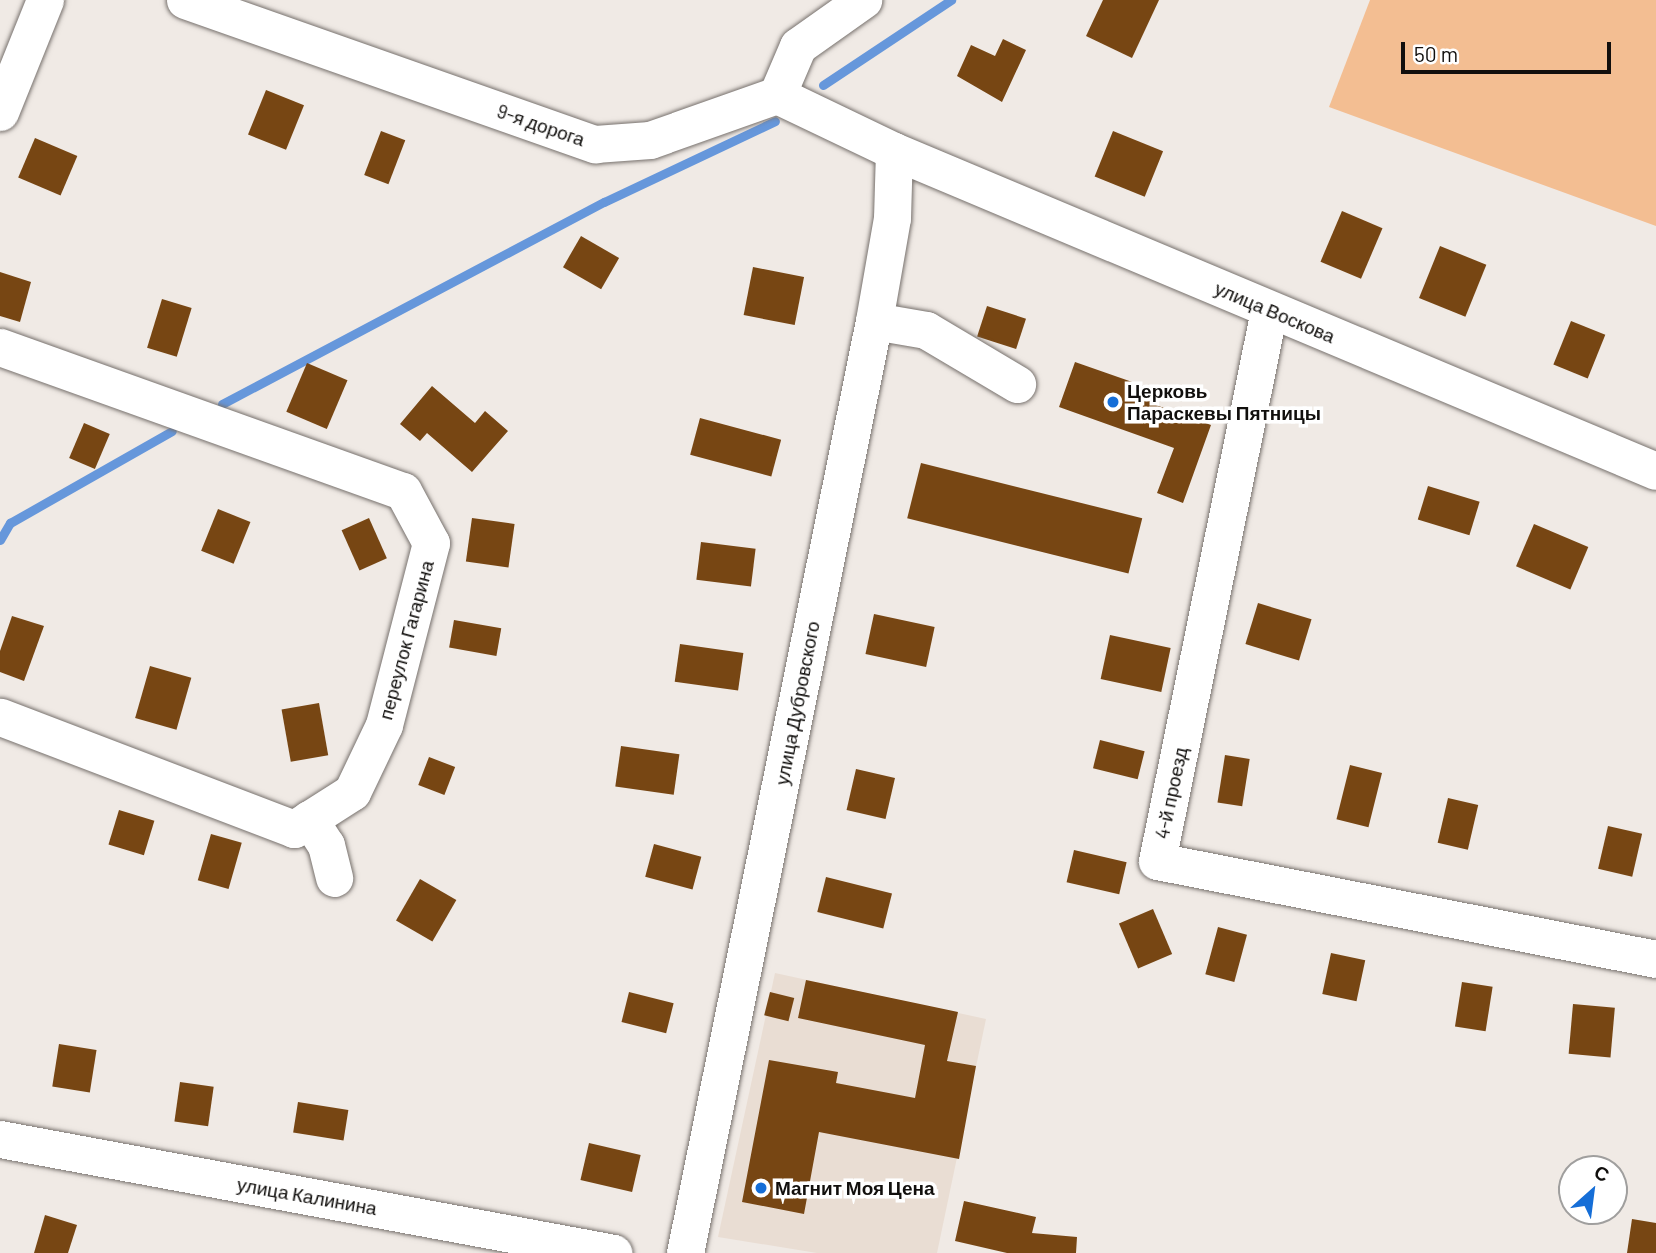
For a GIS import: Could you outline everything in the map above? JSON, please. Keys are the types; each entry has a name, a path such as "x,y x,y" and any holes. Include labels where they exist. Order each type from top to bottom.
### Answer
{"street":[{"path":"0,112 45,0"},
{"name":"9-я дорога","path":"185,0 595,144 650,140 777,94"},
{"path":"863,0 798,46 777,94 894,151"},
{"name":"улица Воскова","path":"894,151 1656,471"},
{"name":"улица Дубровского","path":"685,1253 874,321 894,201 894,151"},
{"name":"4-й проезд","path":"1269,310 1157,861 1656,959"},
{"path":"874,321 926,330 1017,384"},
{"name":"переулок Гагарина","path":"0,347 403,491 431,543 384,725 352,792 294,829 0,717"},
{"path":"309,819 326,845 334,877"},
{"name":"улица Калинина","path":"0,1139 614,1253"}],"shaded area":[{"path":"1370,0 1656,0 1656,226 1329,107"},
{"path":"775,973 986,1019 937,1253 817,1253 718,1237"}],"building":[{"path":"1103,0 1159,0 1132,58 1086,36"},
{"path":"1003,39 1026,50 1002,102 957,76 971,45 995,56"},
{"path":"266,90 304,105 286,150 248,135"},
{"path":"381,131 405,140 388,184 364,175"},
{"path":"1113,131 1163,151 1145,197 1095,176"},
{"path":"35,138 77,156 61,196 18,178"},
{"path":"1342,211 1383,228 1361,279 1321,262"},
{"path":"581,236 619,258 601,289 563,267"},
{"path":"1440,246 1486,265 1465,317 1419,298"},
{"path":"753,267 804,277 795,325 744,315"},
{"path":"0,272 31,282 20,322 0,316"},
{"path":"162,299 192,308 177,357 147,348"},
{"path":"987,306 1026,319 1016,349 977,336"},
{"path":"1571,321 1605,335 1588,378 1553,365"},
{"path":"1075,362 1158,391 1153,404 1211,425 1183,503 1157,493 1174,448 1059,407"},
{"path":"307,363 348,380 327,429 286,412"},
{"path":"432,386 475,423 485,411 508,431 472,472 427,433 420,441 400,424"},
{"path":"700,418 781,440 771,476 690,455"},
{"path":"84,423 110,434 95,469 69,458"},
{"path":"921,463 1142,518 1128,573 907,518"},
{"path":"1428,486 1480,502 1469,535 1418,519"},
{"path":"218,509 250,522 234,564 201,551"},
{"path":"369,518 387,558 359,570 342,530"},
{"path":"472,518 515,524 508,568 466,562"},
{"path":"1534,524 1588,547 1570,589 1516,566"},
{"path":"701,542 756,549 751,586 696,580"},
{"path":"1258,603 1312,619 1299,660 1245,644"},
{"path":"874,614 935,627 926,667 865,654"},
{"path":"12,616 44,626 24,681 0,672 0,651"},
{"path":"454,620 501,628 496,656 449,648"},
{"path":"1110,635 1171,648 1161,692 1101,679"},
{"path":"680,644 743,653 738,691 675,682"},
{"path":"150,666 191,678 176,730 135,718"},
{"path":"319,703 328,755 291,762 282,710"},
{"path":"1100,740 1145,751 1138,779 1093,768"},
{"path":"621,746 679,754 674,795 615,787"},
{"path":"1225,755 1250,759 1242,806 1217,802"},
{"path":"429,757 455,767 444,795 418,785"},
{"path":"1350,765 1382,773 1368,827 1336,819"},
{"path":"856,769 895,778 886,819 847,810"},
{"path":"1448,798 1478,805 1468,850 1438,843"},
{"path":"119,810 154,821 144,855 108,844"},
{"path":"1608,826 1642,834 1632,877 1598,869"},
{"path":"211,834 242,843 229,889 198,880"},
{"path":"654,844 701,857 693,890 645,877"},
{"path":"1074,850 1127,862 1119,894 1067,882"},
{"path":"826,877 892,893 883,928 817,912"},
{"path":"420,879 456,900 432,942 396,921"},
{"path":"1153,909 1172,954 1138,969 1119,923"},
{"path":"1218,927 1247,935 1234,982 1205,974"},
{"path":"1331,953 1365,960 1357,1001 1322,994"},
{"path":"806,980 958,1012 947,1061 976,1066 959,1159 819,1132 804,1214 742,1202 769,1060 838,1072 836,1083 915,1098 925,1045 798,1018"},
{"path":"1462,982 1493,987 1486,1031 1455,1026"},
{"path":"629,992 674,1003 666,1033 622,1022"},
{"path":"770,992 794,998 788,1021 764,1015"},
{"path":"1573,1004 1615,1008 1610,1057 1569,1054"},
{"path":"59,1044 97,1050 90,1092 52,1086"},
{"path":"180,1082 214,1087 208,1126 174,1122"},
{"path":"298,1102 348,1110 344,1141 293,1133"},
{"path":"589,1143 641,1155 632,1192 580,1180"},
{"path":"964,1201 1036,1217 1032,1233 1077,1237 1076,1253 1007,1253 955,1241"},
{"path":"45,1215 77,1225 68,1253 34,1253"},
{"path":"1632,1219 1656,1223 1656,1253 1627,1253"}],"waterway":[{"path":"823,85 951,0"},
{"path":"222,404 604,202 775,121"},
{"path":"0,540 10,523 172,431"}],"place":[{"name":"Церковь Параскевы Пятницы","path":"1113,402"},
{"name":"Магнит Моя Цена","path":"761,1188"}]}
